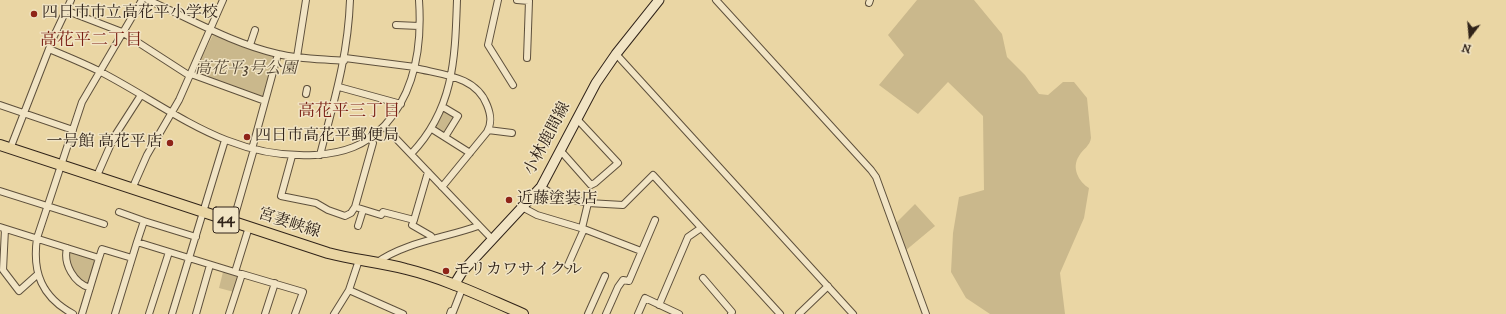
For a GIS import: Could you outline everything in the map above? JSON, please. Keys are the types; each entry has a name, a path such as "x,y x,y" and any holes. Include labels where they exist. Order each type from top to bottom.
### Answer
{"main road":[{"name":"小林鹿間線","path":"458,287 462,272 541,187 596,83 616,54 659,0"},
{"name":"宮妻峡線","path":"0,145 132,190 328,253 406,268 458,287 523,314"}],"street":[{"path":"10,149 49,49 65,10 71,0"},
{"path":"73,314 59,306 42,285 38,274 36,259 37,238 82,102 142,0"},
{"path":"148,0 211,31 278,54 297,57 345,59 415,67 472,84 480,92 490,112 488,130 442,187"},
{"path":"132,190 146,155 172,113 191,75 223,0"},
{"path":"297,57 306,0"},
{"path":"320,155 339,87 345,59 350,0"},
{"path":"49,49 99,71 193,126 225,140 253,149 292,156 320,155 344,150 371,138 384,126 401,104 415,67 419,26 419,0"},
{"path":"411,154 432,129 443,107 451,77 457,0"},
{"path":"498,0 488,45 513,85"},
{"path":"517,0 529,1 527,58"},
{"path":"716,0 876,177 926,314"},
{"path":"65,10 122,32 191,75 265,101"},
{"path":"396,25 419,26"},
{"path":"250,45 255,30"},
{"path":"233,222 278,54"},
{"path":"616,54 853,314"},
{"path":"339,87 401,104"},
{"path":"96,178 114,137 140,95"},
{"path":"0,105 73,130"},
{"path":"443,107 458,116 445,137"},
{"path":"560,150 591,185 595,184 618,163 577,119"},
{"path":"384,126 492,239"},
{"path":"432,129 470,153"},
{"path":"488,130 512,133"},
{"path":"292,156 281,196 316,202 328,210 342,216 350,214 354,207 373,143 371,138"},
{"path":"172,314 225,140"},
{"path":"428,172 412,226 431,236"},
{"path":"541,187 556,196 588,203 623,205 653,175 780,314"},
{"path":"0,191 104,224"},
{"path":"568,265 583,228 588,203"},
{"path":"354,207 382,215 383,212 414,220"},
{"path":"522,207 537,215 583,228 641,250"},
{"path":"358,226 363,210"},
{"path":"119,212 196,237"},
{"path":"606,314 618,287 623,280 629,281 655,220"},
{"path":"115,314 144,221"},
{"path":"376,263 384,257 409,247 478,226"},
{"path":"229,314 249,227"},
{"path":"38,274 19,291 4,274 3,228 99,258"},
{"path":"659,305 688,237 701,228"},
{"path":"137,242 303,292 295,314"},
{"path":"67,248 66,259 70,270 81,284 90,288"},
{"path":"82,314 102,249 132,258"},
{"path":"149,314 169,252"},
{"path":"334,314 349,290 359,260"},
{"path":"196,314 210,265"},
{"path":"588,314 604,276"},
{"path":"702,278 711,285 732,312 731,314"},
{"path":"265,314 275,284"},
{"path":"798,314 828,286"},
{"path":"450,314 451,311 453,312 458,287"},
{"path":"349,290 403,314"},
{"path":"638,314 646,298 679,314"}],"green space":[{"path":"917,0 974,0 1002,34 1007,57 1025,75 1039,94 1048,95 1063,82 1074,82 1087,98 1091,138 1079,156 1076,170 1079,178 1089,188 1084,218 1060,273 1065,314 990,314 966,298 951,272 953,233 959,197 984,190 983,116 948,82 918,114 879,85 904,55 888,35"},
{"name":"高花平3号公園","path":"213,35 274,56 263,99 193,74"},
{"path":"445,110 453,115 454,119 446,133 443,133 435,127 442,112"},
{"path":"915,204 935,226 905,251 895,224"},
{"path":"70,251 94,258 95,261 88,284 81,281 76,274 69,257 68,252"},
{"path":"223,272 237,276 238,279 234,292 219,288"}],"place":[{"name":"四日市市立高花平小学校","path":"34,14"},
{"name":"四日市高花平郵便局","path":"247,137"},
{"name":"一号館 高花平店","path":"170,143"},
{"name":"近藤塗装店","path":"509,200"},
{"name":"モリカワサイクル","path":"446,271"}],"district":[{"name":"高花平二丁目","path":"91,41"},
{"name":"高花平三丁目","path":"349,112"}]}
